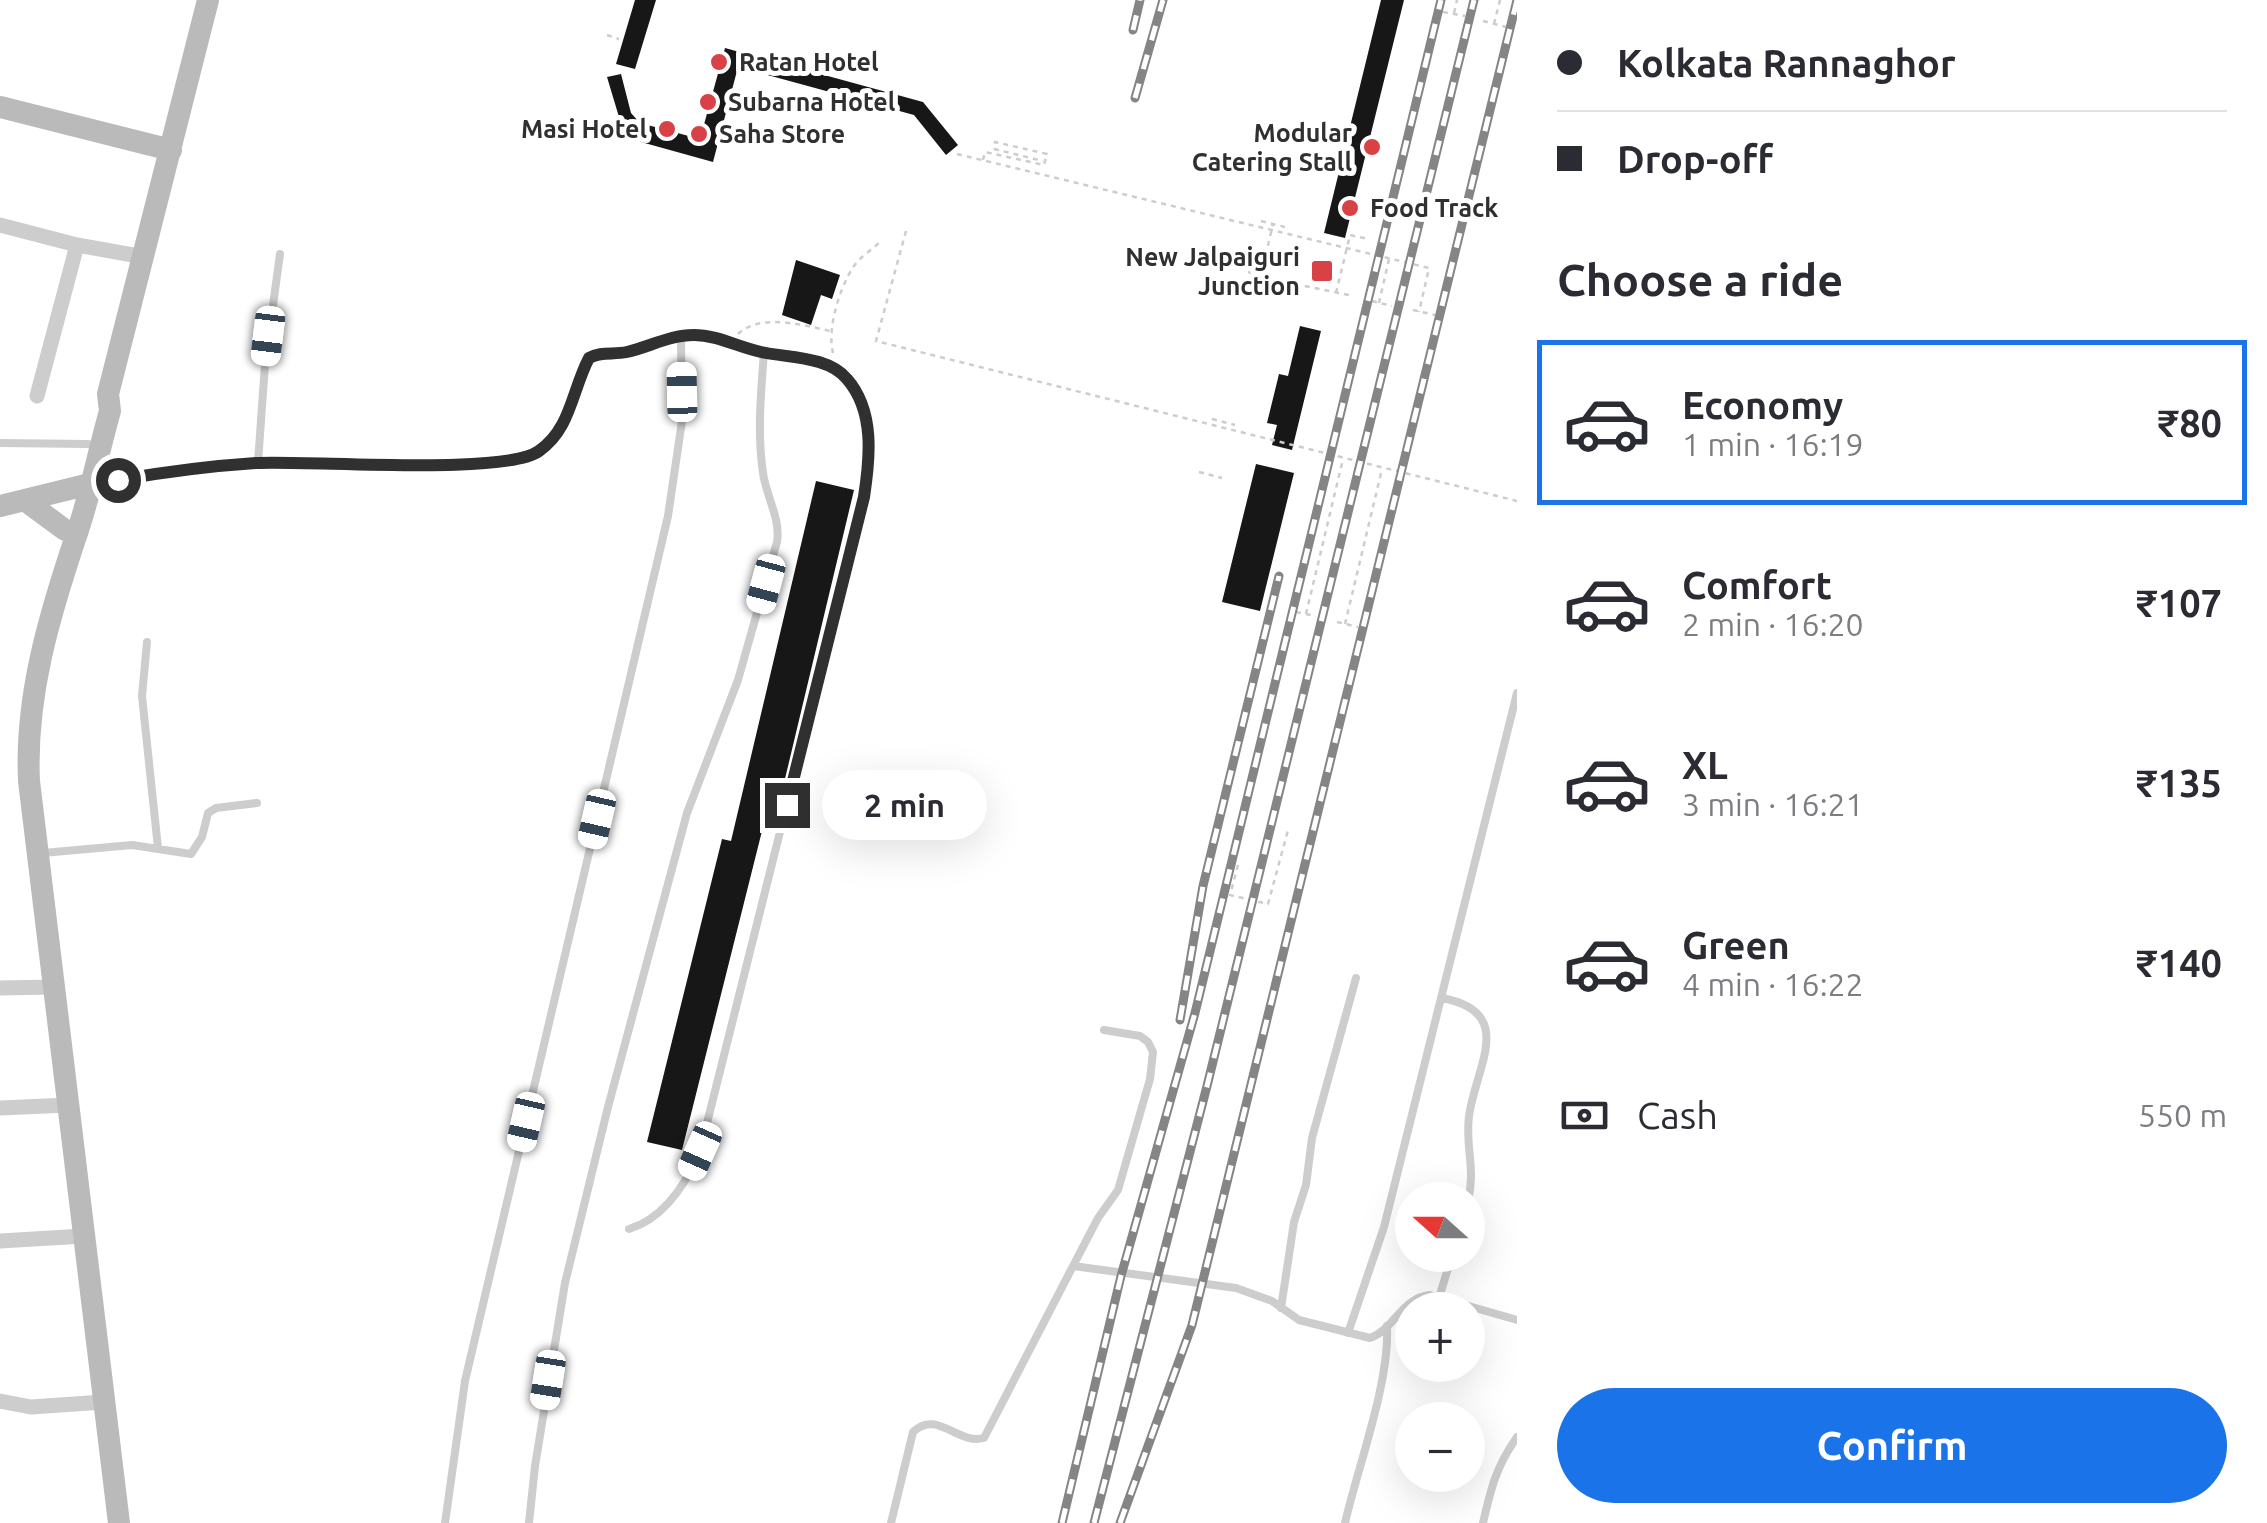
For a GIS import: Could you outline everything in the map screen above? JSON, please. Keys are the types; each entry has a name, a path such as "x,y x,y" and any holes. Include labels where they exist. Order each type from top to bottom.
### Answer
{"main road":[{"path":"65,562 61,548 65,530 110,411 108,394 208,0"},
{"path":"7,109 170,150"},
{"path":"108,394 97,409 88,444 75,540 65,562 28,728 29,782 119,1523"},
{"path":"0,506 27,502 83,481"},
{"path":"27,502 65,530"}],"street":[{"path":"0,225 144,257"},
{"path":"37,396 77,245"},
{"path":"0,988 54,988"},
{"path":"0,1108 68,1105"},
{"path":"0,1241 84,1236"},
{"path":"0,1401 31,1407 104,1402"}],"lane":[{"path":"258,463 265,364 280,254"},
{"path":"446,1523 465,1381 668,516 682,420 681,336"},
{"path":"83,481 258,463 456,464 520,460 538,452 555,437 570,410 589,358 681,336 733,342 829,366 846,377 863,410 870,441 864,497 700,1151 689,1176 666,1206 629,1229"},
{"path":"529,1523 564,1284 604,1125 687,813 738,680 777,542 779,526 762,469 764,352"},
{"path":"0,443 88,444"},
{"path":"147,642 142,696 158,848"},
{"path":"1348,1334 1384,1227 1517,693"},
{"path":"38,853 132,845 191,854 198,846 208,814 216,808 257,803"},
{"path":"1280,1308 1312,1138 1356,978"},
{"path":"1442,998 1468,1004 1478,1011 1488,1039 1469,1115 1471,1182"},
{"path":"891,1523 913,1432 931,1422 970,1439 984,1438 1092,1228 1118,1190 1150,1079 1153,1052 1140,1036 1104,1030"},
{"path":"1073,1266 1236,1288 1259,1294 1299,1320 1370,1338 1395,1318"},
{"path":"1485,1311 1517,1320"},
{"path":"1345,1523 1382,1375 1388,1326"},
{"path":"1483,1523 1502,1456 1517,1437"}],"path":[{"path":"1454,14 1457,0"},
{"path":"1494,24 1500,0"},
{"path":"1443,12 1464,16"},
{"path":"1484,21 1506,27"},
{"path":"607,35 619,39"},
{"path":"984,160 986,152 1044,165 1047,154 996,142 994,150 1028,158 1046,162 1041,174"},
{"path":"957,154 1430,268 1419,312"},
{"path":"1261,222 1285,227"},
{"path":"1261,275 1272,227"},
{"path":"906,232 876,341 1517,501"},
{"path":"1336,293 1350,235 1368,239"},
{"path":"829,366 839,300 853,267 881,241"},
{"path":"1379,303 1390,258"},
{"path":"1248,272 1272,278"},
{"path":"1295,284 1354,296"},
{"path":"1372,301 1392,306"},
{"path":"1413,310 1435,315"},
{"path":"733,342 740,331 764,322 832,332"},
{"path":"1212,419 1223,425 1236,425"},
{"path":"1306,614 1344,458"},
{"path":"1345,624 1382,467"},
{"path":"1199,472 1222,478"},
{"path":"1296,612 1316,616"},
{"path":"1337,622 1358,627"},
{"path":"1238,865 1230,895 1268,904 1288,830"}],"building":[{"path":"635,0 656,0 635,69 616,64"},
{"path":"1381,0 1404,0 1345,238 1324,233"},
{"path":"725,48 923,102 958,145 946,155 914,115 738,67 713,162 641,142 622,127 607,77 621,74 631,113 640,123 700,139"},
{"path":"796,260 840,275 832,299 821,295 811,325 782,315"},
{"path":"1300,326 1321,331 1292,450 1272,445 1277,425 1267,423 1279,374 1288,376"},
{"path":"1256,464 1294,473 1260,611 1222,602"},
{"path":"816,481 854,490 773,829 763,827 682,1150 647,1142 722,839 731,841"}],"railway":[{"path":"1133,30 1140,0"},
{"path":"1135,98 1163,0"},
{"path":"1062,1523 1121,1276 1195,1013 1441,0"},
{"path":"1094,1523 1207,1086 1474,0"},
{"path":"1120,1523 1192,1325 1517,0"},
{"path":"1180,1020 1203,886 1279,576"}],"place":[{"name":"Ratan Hotel","path":"719,62"},
{"name":"Subarna Hotel","path":"708,102"},
{"name":"Masi Hotel","path":"667,129"},
{"name":"Saha Store","path":"699,134"},
{"name":"Modular Catering Stall","path":"1372,147"},
{"name":"Food Track","path":"1350,208"},
{"name":"New Jalpaiguri Junction","path":"1322,271"}],"route":[{"path":"118,480 258,463 469,464 520,460 538,452 555,437 570,410 589,358 669,338 694,335 733,342 838,370 854,388 863,410 870,464 787,805"}]}
